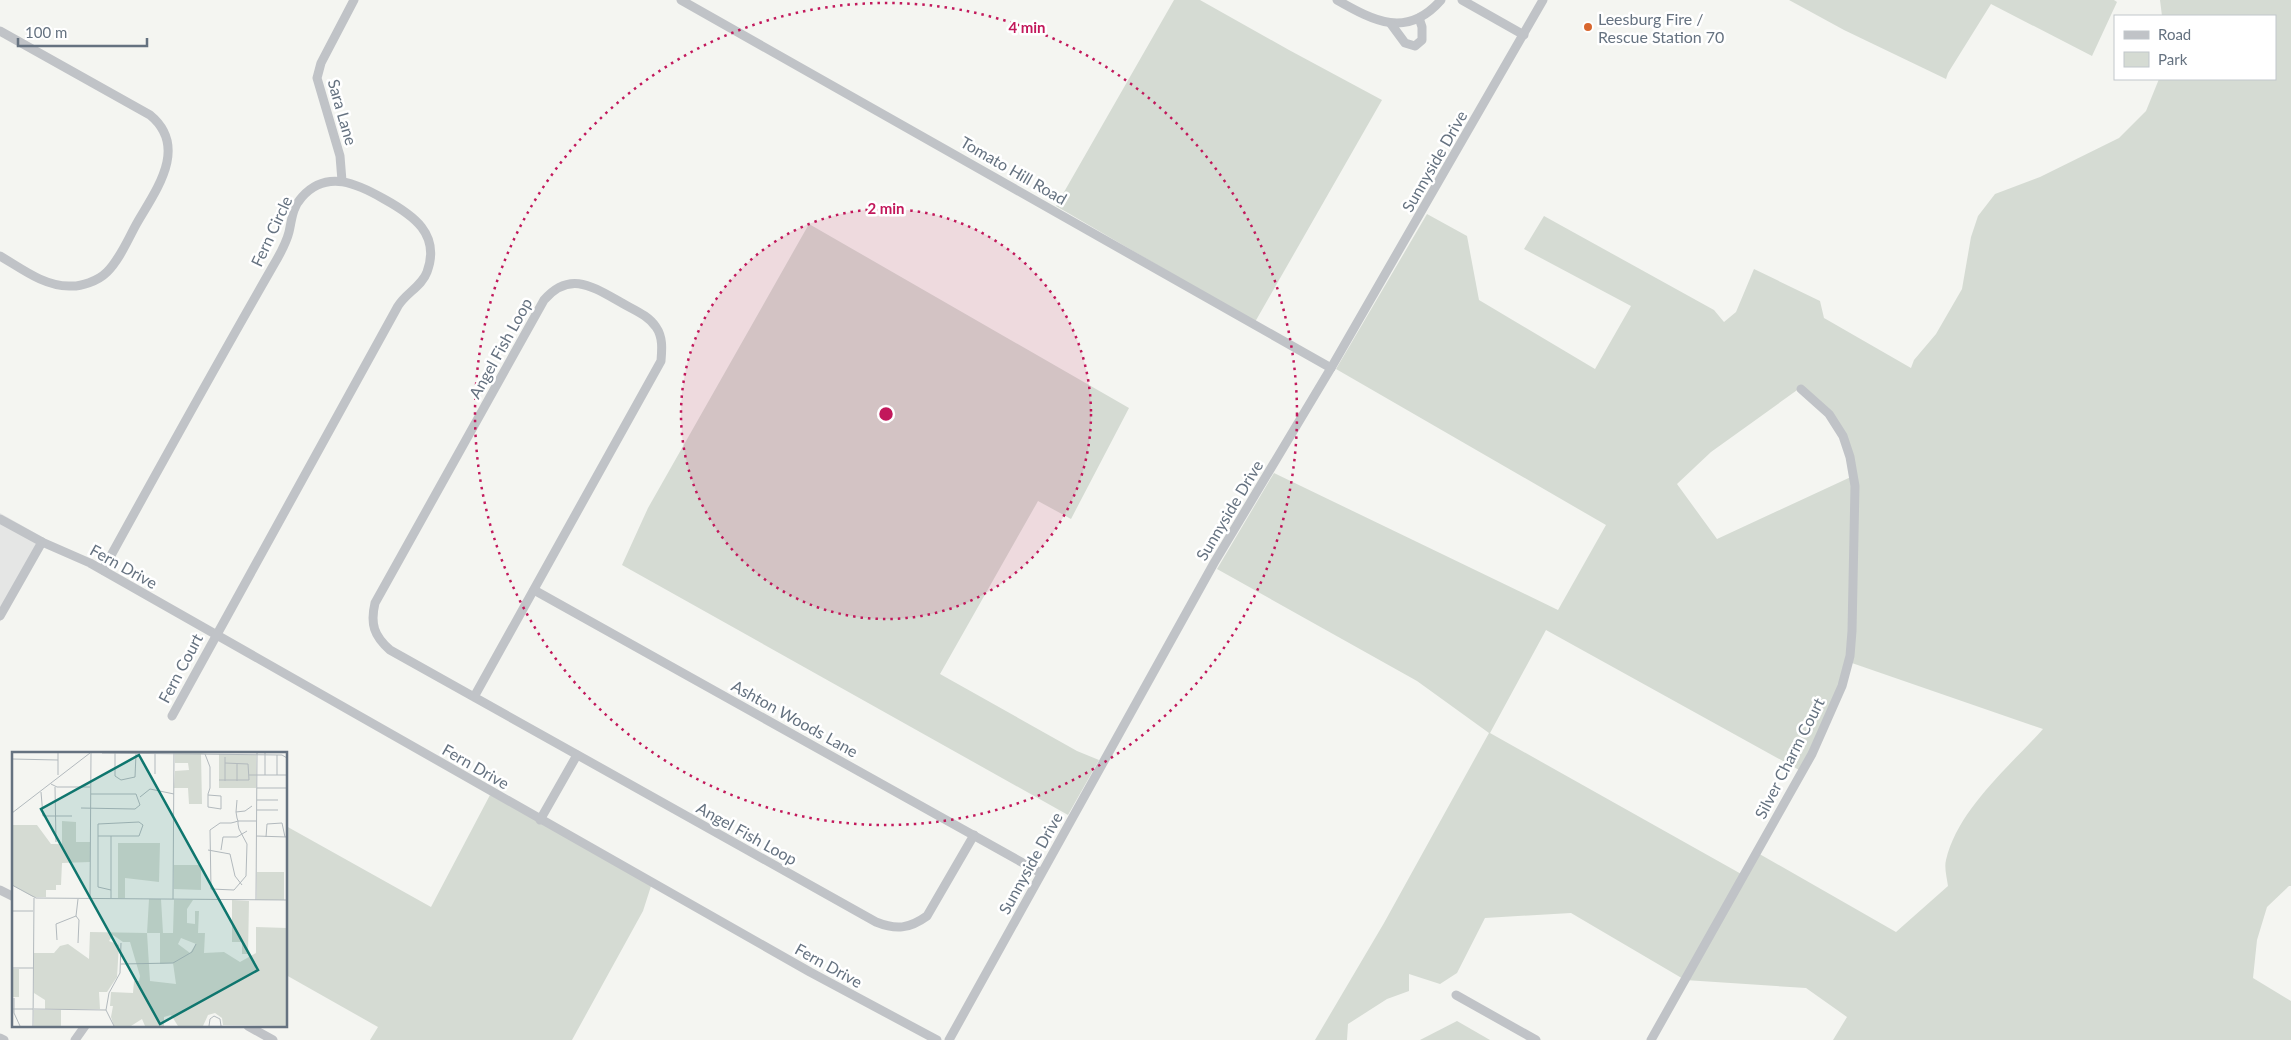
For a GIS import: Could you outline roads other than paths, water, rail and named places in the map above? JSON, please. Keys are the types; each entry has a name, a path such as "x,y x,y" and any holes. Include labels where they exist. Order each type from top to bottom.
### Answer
{"street":[{"name":"Sara Lane","path":"342,182 340,156 317,78 321,63 354,0"},
{"name":"Tomato Hill Road","path":"681,0 1331,368"},
{"path":"1337,0 1370,18 1392,24 1419,18 1441,0"},
{"path":"1462,0 1524,35"},
{"name":"Sunnyside Drive","path":"949,1040 1214,562 1331,368 1543,0"},
{"path":"1392,24 1405,43 1415,46 1422,40 1423,34 1419,18"},
{"path":"0,31 150,115 162,129 168,147 166,168 157,190 120,253 102,276 81,285 61,286 42,280 0,256"},
{"name":"Fern Circle","path":"103,570 235,331 284,247 296,206 301,198 315,188 342,182 360,185 410,213 417,220 427,237 430,249 427,273 422,281 403,298 398,306 215,635"},
{"name":"Angel Fish Loop","path":"474,697 661,361 661,338 647,317 592,286 579,283 562,285 552,291 544,300 375,603 372,616 374,630 380,641 390,650 876,922 890,928 902,929 915,925 927,916 974,835"},
{"name":"Silver Charm Court","path":"1651,1040 1812,754 1842,686 1850,656 1855,486 1850,457 1843,436 1829,414 1801,389"},
{"name":"Fern Drive","path":"0,519 42,542 103,570 540,820 818,976 937,1040"},
{"path":"0,616 42,542"},
{"name":"Ashton Woods Lane","path":"534,590 1041,873"},
{"name":"Fern Court","path":"172,716 215,635"},
{"path":"540,820 577,755"},
{"path":"0,890 12,896"},
{"path":"1456,995 1536,1040"},
{"path":"75,1040 84,1028"},
{"path":"252,1028 273,1040"},
{"path":"0,1038 4,1040"}],"place":[{"name":"Leesburg Fire / Rescue Station 70","path":"1588,27"}]}
